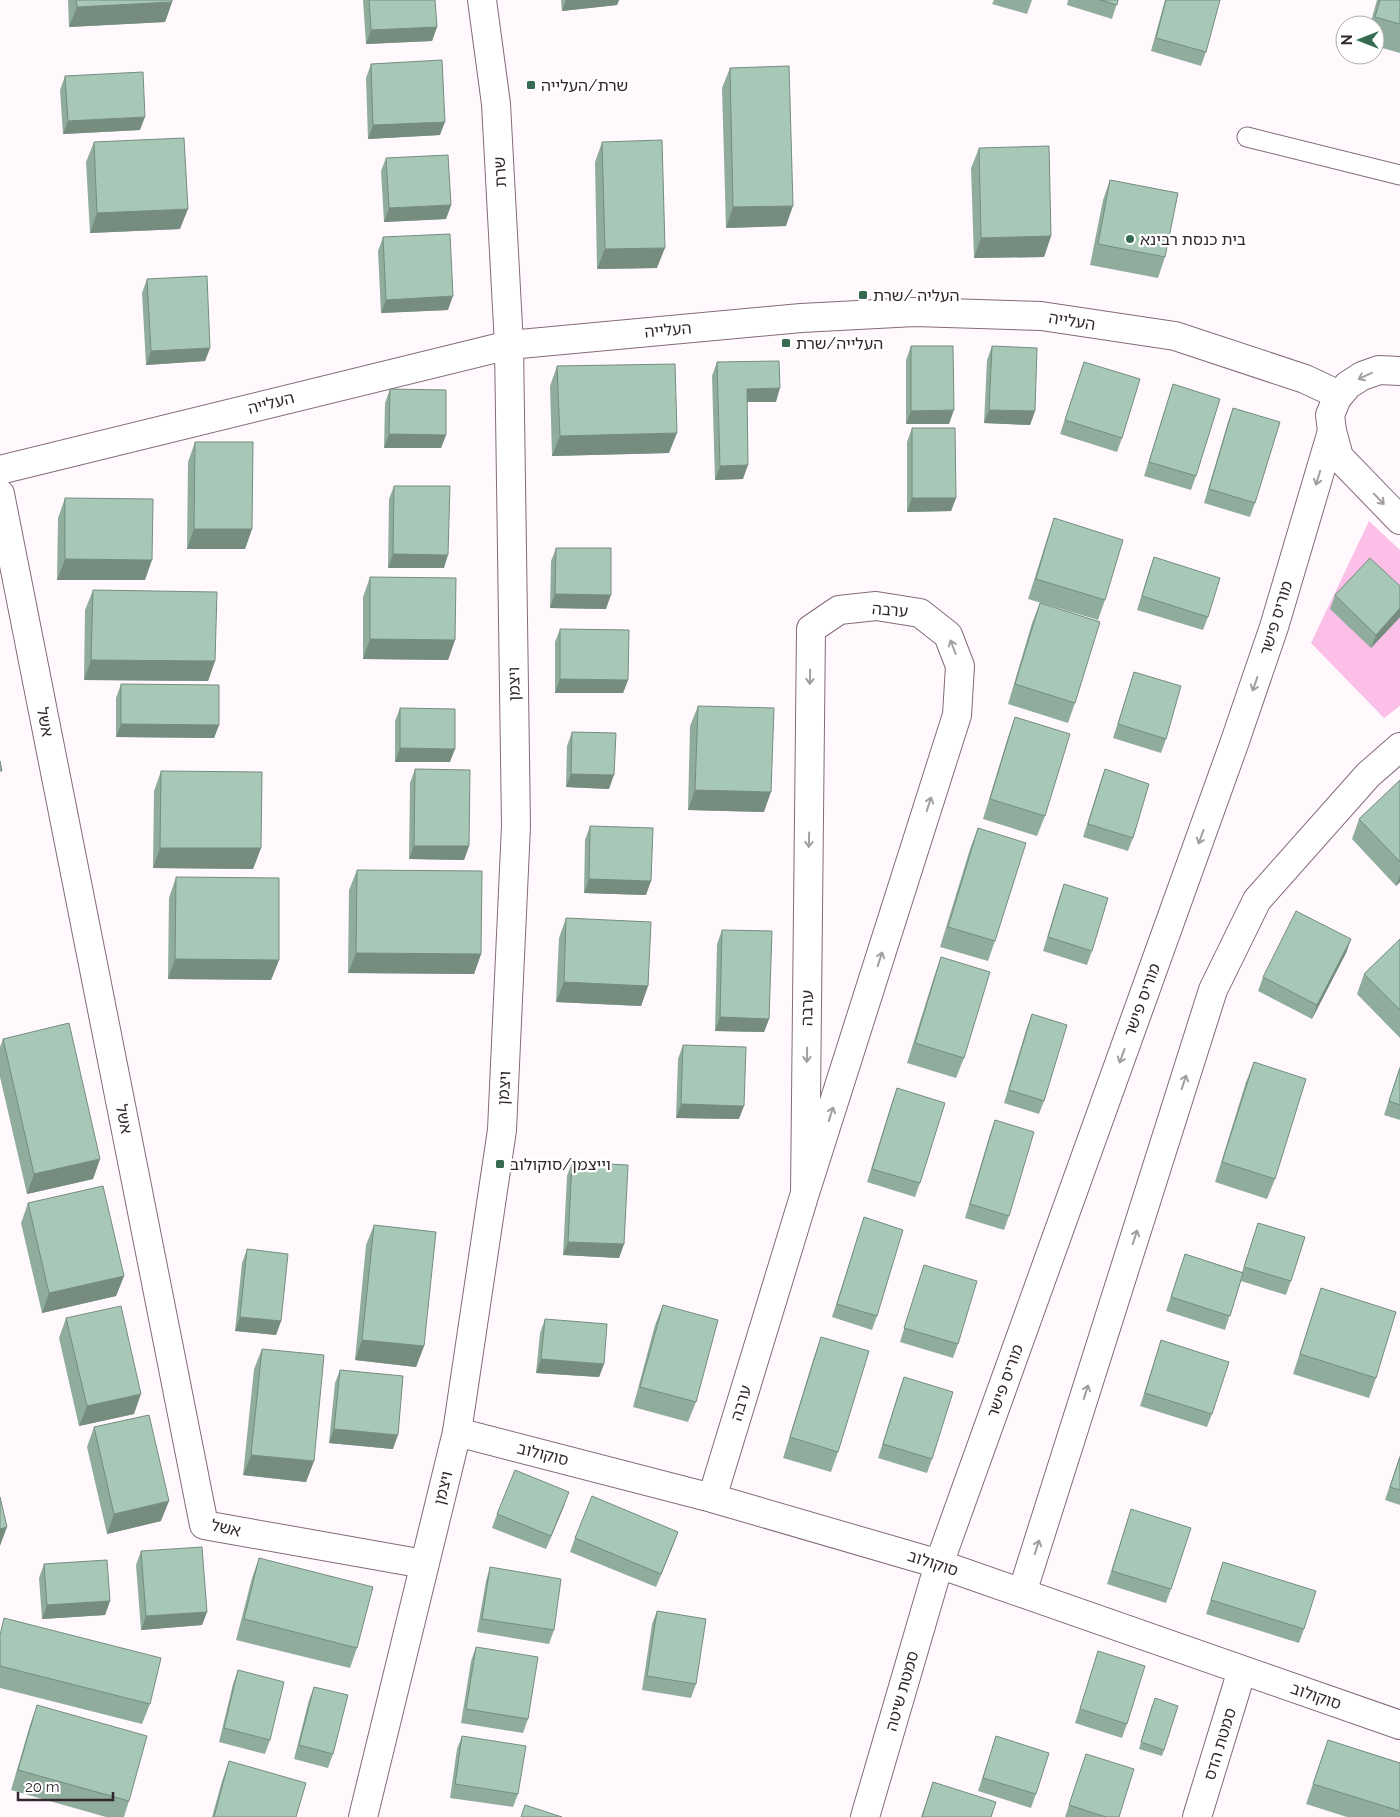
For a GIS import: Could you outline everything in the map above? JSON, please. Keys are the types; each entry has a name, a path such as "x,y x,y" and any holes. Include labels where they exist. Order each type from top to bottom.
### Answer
{"street":[{"name":"שרת","path":"482,0 496,104 509,345"},
{"name":"העלייה","path":"0,470 509,345 801,318 915,312 1041,316 1175,336 1305,379 1339,395"},
{"name":"ויצמן","path":"363,1817 457,1432 503,1110 516,826 509,345"},
{"path":"1400,371 1379,370 1362,376 1339,395 1330,415 1332,432 1339,457 1400,520"},
{"name":"מוריס פישר","path":"939,1564 1237,735 1274,627 1332,432"},
{"name":"אשל","path":"0,494 204,1525 424,1564"},
{"name":"ערבה","path":"712,1498 957,715 960,666 948,635 920,613 876,606 839,610 811,629 806,1193"},
{"path":"1022,1593 1213,990 1257,900 1368,775 1400,747"},
{"name":"סוקולוב","path":"457,1432 712,1498 939,1564 1400,1724"},
{"name":"סמטת שיטה","path":"865,1817 939,1564"},
{"name":"סמטת הדס","path":"1197,1817 1242,1670"}],"lane":[{"path":"1247,136 1400,175"}],"shaded area":[{"path":"1369,521 1400,550 1400,706 1384,718 1311,643"}],"building":[{"path":"76,0 172,0 172,2 77,7"},
{"path":"369,0 435,0 437,27 371,30"},
{"path":"1100,0 1118,0 1117,5"},
{"path":"1166,0 1220,0 1206,52 1156,38"},
{"path":"1380,0 1400,0 1400,24 1385,20 1385,15 1376,15"},
{"path":"442,60 445,122 373,125 371,64"},
{"path":"789,66 793,206 733,207 730,68"},
{"path":"143,72 145,117 68,121 65,76"},
{"path":"184,138 188,209 97,213 94,142"},
{"path":"662,140 665,248 605,249 602,142"},
{"path":"1049,146 1051,236 981,238 979,148"},
{"path":"448,155 451,205 389,208 386,158"},
{"name":"בית כנסת רבינא","path":"1110,180 1178,193 1165,257 1098,244"},
{"path":"450,234 453,296 386,300 383,237"},
{"path":"207,276 210,348 151,351 147,279"},
{"path":"911,346 953,346 954,410 911,411"},
{"path":"992,346 1037,348 1035,411 989,410"},
{"path":"779,361 780,388 747,389 748,465 720,466 717,362"},
{"path":"1084,362 1140,379 1122,438 1065,420"},
{"path":"675,364 677,433 560,436 557,366"},
{"path":"1173,384 1220,399 1196,476 1149,462"},
{"path":"390,389 446,390 446,435 389,434"},
{"path":"1233,408 1280,422 1255,503 1209,489"},
{"path":"912,428 955,428 956,498 912,498"},
{"path":"195,442 253,442 252,529 194,529"},
{"path":"394,486 450,486 448,555 393,554"},
{"path":"65,498 153,499 152,560 65,559"},
{"path":"1054,518 1123,540 1105,600 1036,579"},
{"path":"556,548 611,548 611,595 555,594"},
{"path":"1154,557 1220,578 1208,617 1142,596"},
{"path":"1370,558 1400,586 1400,608 1376,635 1335,595"},
{"path":"370,577 456,578 455,640 370,639"},
{"path":"93,590 217,592 215,661 91,660"},
{"path":"1040,603 1100,622 1075,703 1015,684"},
{"path":"560,629 629,630 628,680 560,679"},
{"path":"1134,672 1181,686 1166,739 1118,724"},
{"path":"121,684 219,685 219,725 121,724"},
{"path":"698,706 774,708 771,792 695,790"},
{"path":"400,708 455,709 455,749 400,748"},
{"path":"1015,717 1070,734 1045,816 990,799"},
{"path":"572,732 616,733 614,775 571,774"},
{"path":"415,769 470,770 469,846 414,846"},
{"path":"1105,769 1149,784 1133,838 1088,824"},
{"path":"161,771 262,772 261,848 160,848"},
{"path":"1400,780 1400,862 1359,819"},
{"path":"590,826 653,828 651,881 589,879"},
{"path":"978,828 1026,843 995,941 948,927"},
{"path":"357,870 482,871 481,954 356,953"},
{"path":"176,877 279,878 279,960 175,959"},
{"path":"1064,884 1108,898 1092,951 1048,937"},
{"path":"1296,911 1351,939 1317,1005 1263,977"},
{"path":"566,918 651,922 648,986 564,982"},
{"path":"722,930 772,931 769,1019 720,1017"},
{"path":"1400,939 1400,1010 1364,974"},
{"path":"941,957 990,972 964,1058 915,1043"},
{"path":"1032,1014 1067,1025 1044,1101 1009,1090"},
{"path":"69,1023 100,1159 34,1174 3,1039"},
{"path":"683,1045 746,1047 744,1106 681,1104"},
{"path":"1254,1062 1306,1079 1275,1179 1222,1162"},
{"path":"1400,1068 1400,1105 1389,1101"},
{"path":"897,1088 945,1103 920,1183 872,1169"},
{"path":"995,1120 1034,1132 1009,1216 970,1204"},
{"path":"572,1162 628,1165 624,1244 568,1242"},
{"path":"103,1186 124,1276 49,1293 28,1203"},
{"path":"864,1217 903,1230 877,1316 837,1304"},
{"path":"1258,1223 1305,1237 1291,1281 1244,1267"},
{"path":"374,1225 436,1232 424,1346 362,1340"},
{"path":"247,1249 288,1254 281,1321 240,1317"},
{"path":"1185,1254 1243,1273 1230,1316 1171,1297"},
{"path":"924,1265 977,1281 958,1344 904,1328"},
{"path":"1321,1288 1396,1312 1376,1378 1300,1354"},
{"path":"663,1305 718,1320 696,1402 640,1387"},
{"path":"121,1306 141,1394 87,1406 66,1318"},
{"path":"545,1319 607,1324 604,1364 541,1359"},
{"path":"821,1337 869,1351 838,1452 790,1437"},
{"path":"1161,1340 1229,1362 1212,1414 1145,1393"},
{"path":"262,1349 324,1355 314,1461 251,1455"},
{"path":"340,1370 403,1376 398,1435 334,1429"},
{"path":"904,1377 953,1392 932,1459 883,1444"},
{"path":"149,1415 169,1501 114,1514 94,1427"},
{"path":"1400,1457 1400,1490 1390,1487"},
{"path":"515,1470 569,1492 551,1536 497,1514"},
{"path":"592,1496 678,1532 661,1574 575,1538"},
{"path":"0,1497 7,1527 0,1529"},
{"path":"1131,1509 1191,1528 1171,1589 1112,1571"},
{"path":"202,1547 207,1612 146,1616 141,1551"},
{"path":"259,1558 373,1587 357,1648 244,1619"},
{"path":"107,1560 110,1601 47,1605 44,1564"},
{"path":"1223,1562 1316,1591 1304,1629 1211,1600"},
{"path":"490,1567 561,1579 554,1630 482,1619"},
{"path":"657,1611 706,1619 696,1684 647,1676"},
{"path":"4,1618 161,1658 150,1704 0,1666 0,1635"},
{"path":"476,1647 538,1657 528,1719 466,1709"},
{"path":"1098,1651 1145,1666 1127,1724 1080,1709"},
{"path":"238,1670 284,1682 270,1740 224,1728"},
{"path":"314,1687 348,1695 333,1754 299,1745"},
{"path":"1155,1698 1178,1706 1164,1750 1141,1742"},
{"path":"37,1705 147,1736 129,1801 18,1770"},
{"path":"462,1736 526,1746 518,1794 455,1784"},
{"path":"996,1736 1049,1753 1036,1794 983,1778"},
{"path":"1328,1740 1400,1763 1400,1811 1313,1784"},
{"path":"1086,1754 1134,1769 1119,1817 1106,1817 1069,1805"},
{"path":"229,1761 306,1783 296,1817 214,1817"},
{"path":"933,1782 996,1802 991,1817 922,1817"},
{"path":"525,1805 562,1817 521,1817"}],"place":[{"name":"שרת/העלייה","path":"531,85"},
{"name":"בית כנסת רבינא","path":"1130,239"},
{"name":"העליה /שרת","path":"863,295"},
{"name":"העלייה/שרת","path":"786,343"},
{"name":"וייצמן/סוקולוב","path":"500,1164"}]}
